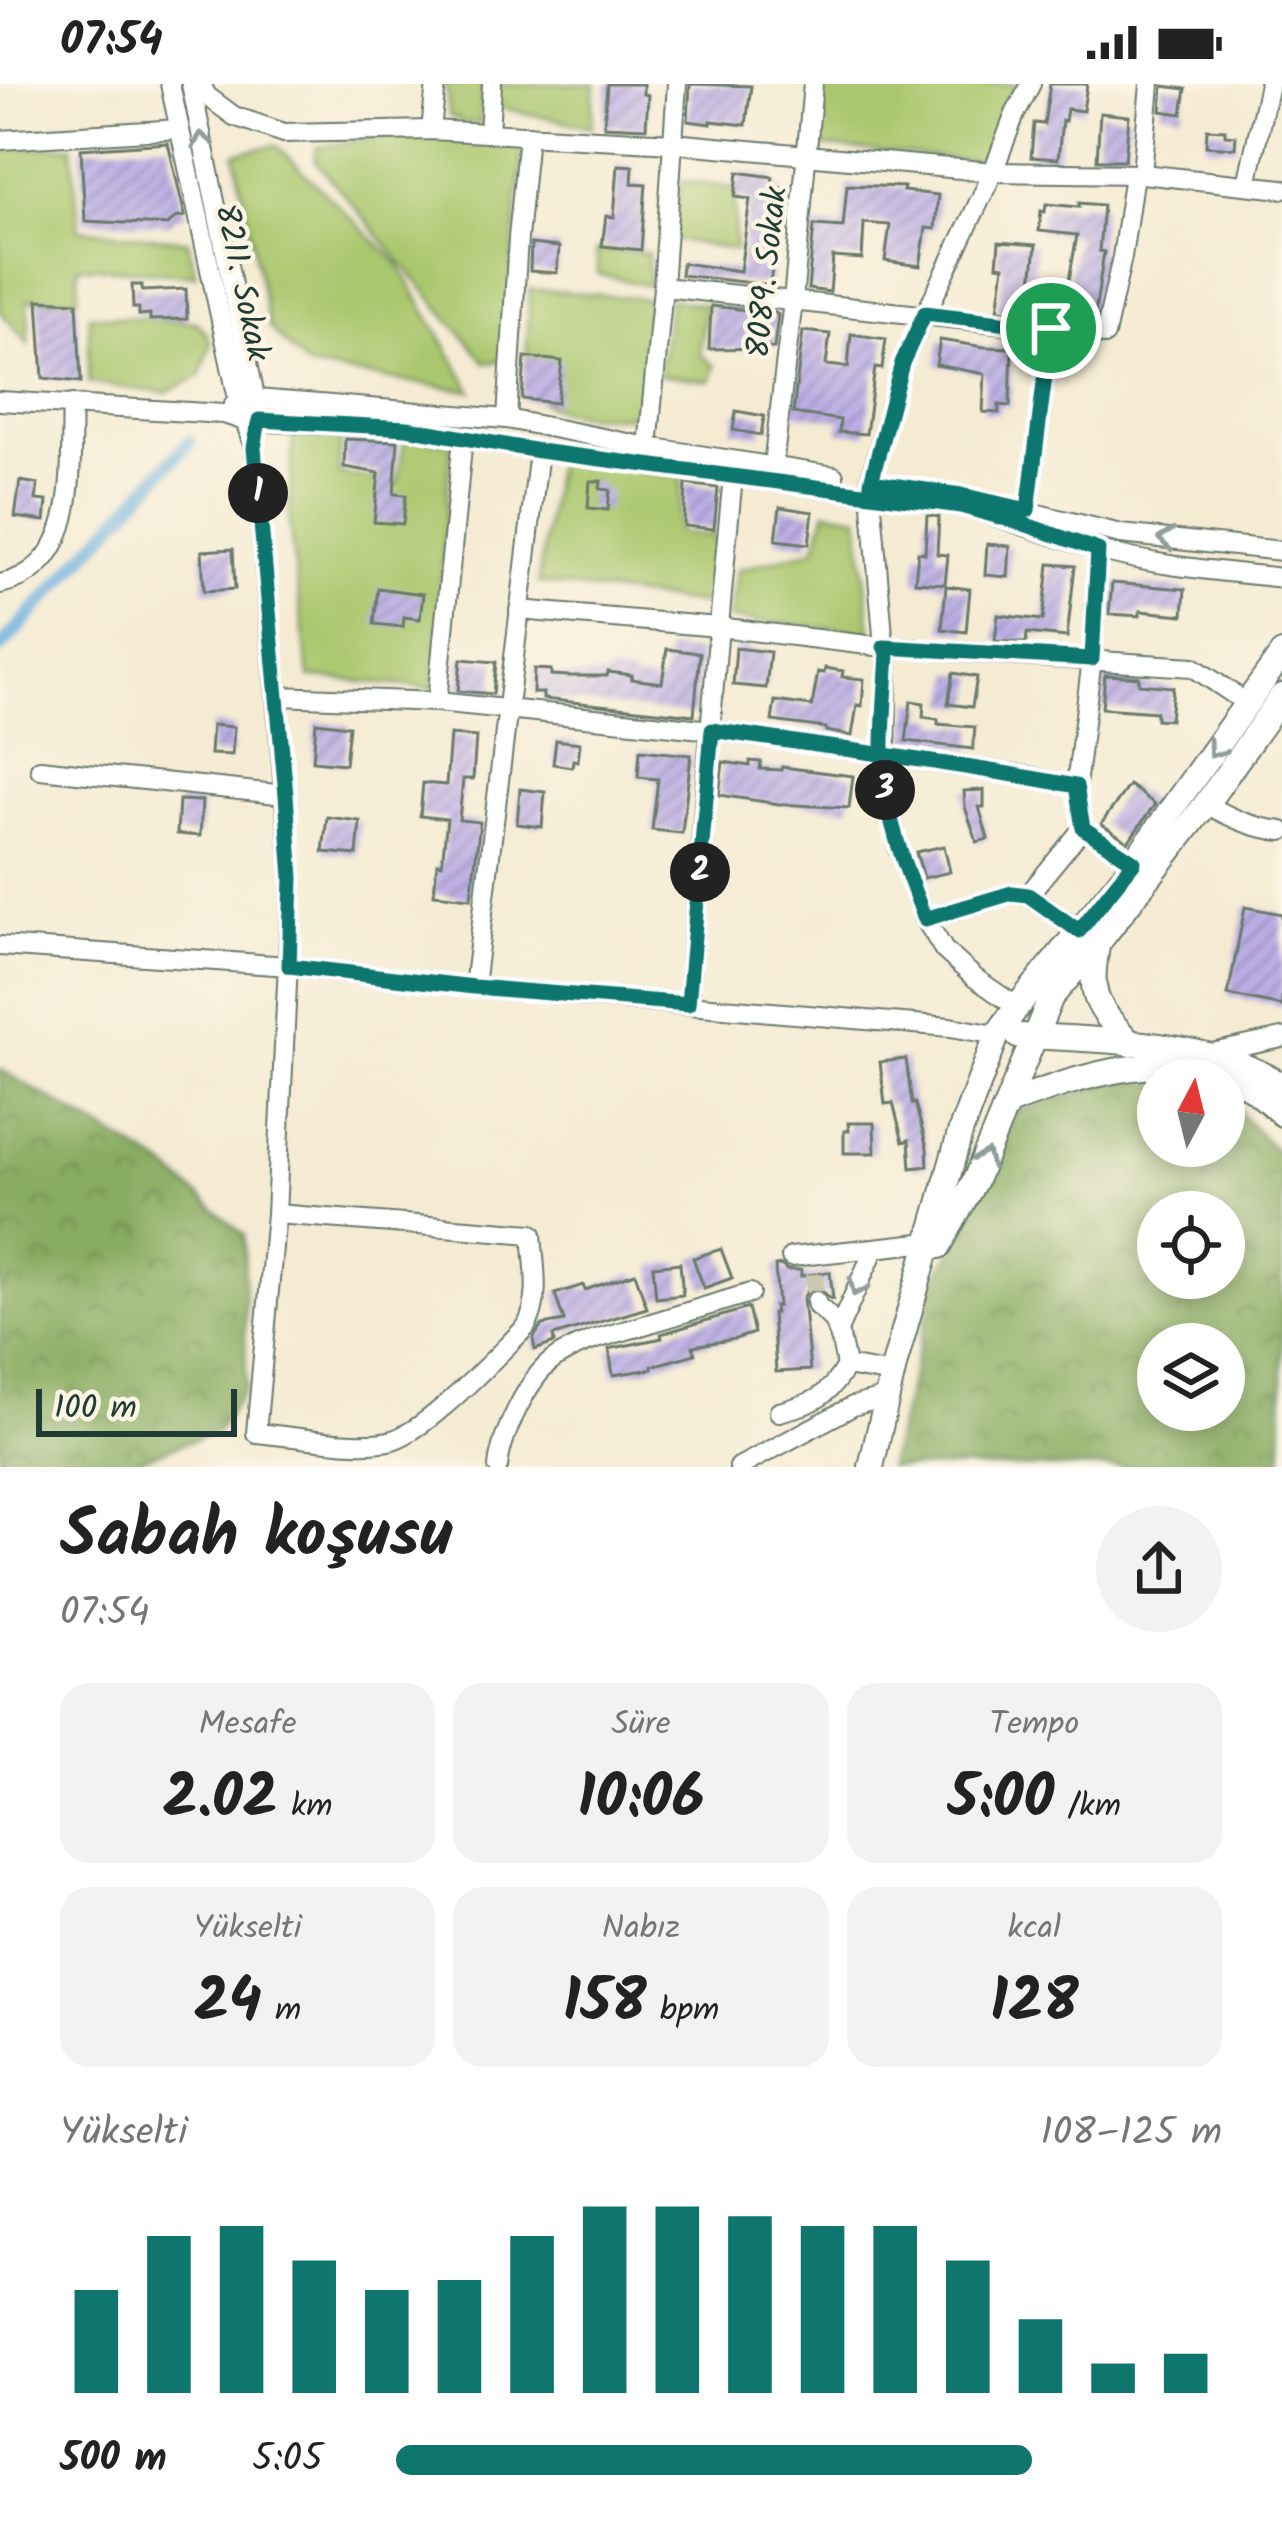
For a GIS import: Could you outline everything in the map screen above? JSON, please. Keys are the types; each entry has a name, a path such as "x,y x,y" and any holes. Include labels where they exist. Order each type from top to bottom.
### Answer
{"main road":[{"path":"917,1285 976,1178 1051,998 1134,862 1282,654"},
{"path":"871,1467 889,1385 961,1130 997,1036 1017,1006 1089,937 1206,804 1282,696"},
{"path":"1089,937 1095,997 1130,1044"},
{"path":"997,1036 1207,1054 1282,1086"},
{"path":"1008,1103 1094,1076 1166,1065 1245,1084 1282,1114"},
{"path":"979,1082 1008,1103"}],"street":[{"name":"8211. Sokak","path":"170,84 247,399"},
{"path":"191,84 252,420 292,878 276,1214 256,1433 373,1443 402,1436 443,1406 526,1327 533,1313 537,1300 532,1234 276,1214"},
{"path":"201,84 207,96 235,116 284,134 431,130 528,135 993,172 1138,174 1282,189"},
{"path":"431,130 436,84"},
{"path":"489,133 492,84"},
{"path":"648,447 677,84"},
{"name":"8089. Sokak","path":"773,466 813,84"},
{"path":"1017,1006 974,978 944,950 925,919 898,850 885,790 888,652 871,488 902,363 1031,84"},
{"path":"663,287 1105,334 1138,174 1150,84"},
{"path":"1247,184 1269,84"},
{"path":"0,140 180,129"},
{"path":"506,418 528,135"},
{"path":"1028,510 1051,328"},
{"path":"224,414 247,399 506,418 961,506 1098,550 1168,565 1282,578"},
{"path":"0,400 407,428 733,477 961,495 1121,534 1282,551"},
{"path":"0,584 35,568 62,532 72,404"},
{"path":"437,702 463,437"},
{"path":"474,987 539,451"},
{"path":"688,1004 733,477"},
{"path":"1098,550 1092,659 1076,786 1083,828 1134,862"},
{"path":"519,610 884,647 1193,667 1248,704"},
{"path":"277,696 437,702 712,730 1076,786"},
{"path":"40,769 286,795"},
{"path":"1206,804 1237,821 1282,831"},
{"path":"1028,895 1083,828"},
{"path":"925,919 1012,893 1028,895 1089,937"},
{"path":"0,946 289,966 474,987 950,1027 997,1036"},
{"path":"1207,1054 1282,1038"},
{"path":"791,1258 813,1264 875,1248 929,1242"},
{"path":"838,1328 875,1248"},
{"path":"498,1467 512,1418 544,1367 556,1358 584,1343 750,1293"},
{"path":"779,1412 817,1402 846,1366 838,1328 816,1301"},
{"path":"846,1366 889,1385"},
{"path":"739,1467 889,1385"}],"green space":[{"path":"446,84 483,84 480,123 449,116"},
{"path":"494,84 595,84 592,127 492,106"},
{"path":"819,84 1015,84 986,162 814,146"},
{"path":"395,135 523,135 505,361 486,363 315,160 317,147"},
{"path":"276,145 398,264 472,391 308,367 269,327 235,154"},
{"path":"72,146 79,229 188,241 196,275 78,266 78,298 28,300 29,344 0,311 0,149"},
{"path":"682,181 735,188 735,250 671,239"},
{"path":"596,250 648,253 649,286 598,274"},
{"path":"530,289 650,299 639,416 562,411 525,386"},
{"path":"670,299 705,305 700,354 715,366 710,381 659,375"},
{"path":"89,315 196,322 211,344 200,376 166,393 89,383"},
{"path":"341,430 339,474 398,483 405,437 451,444 434,688 309,677 289,524 293,432"},
{"path":"556,459 682,478 678,532 714,536 712,605 538,583"},
{"path":"826,511 859,516 871,632 729,619 737,570 815,549"},
{"path":"0,1069 163,1165 244,1235 246,1388 217,1432 116,1467 0,1467"},
{"path":"1115,1082 1137,1083 1137,1167 1245,1167 1245,1119 1282,1157 1282,1467 888,1467 937,1276 1017,1111"}],"building":[{"path":"607,84 643,84 643,94 648,95 646,128 604,126"},
{"path":"690,84 751,86 746,125 688,121"},
{"path":"1050,84 1087,84 1083,111 1067,109 1058,159 1031,157 1034,123 1044,124"},
{"path":"1163,86 1186,89 1182,114 1161,111"},
{"path":"1100,113 1129,116 1125,160 1097,160"},
{"path":"1207,129 1236,136 1235,148 1206,146"},
{"path":"168,143 185,216 168,225 85,221 81,149"},
{"path":"618,165 633,166 632,183 646,184 641,250 602,246 606,216 614,217"},
{"path":"738,172 773,177 772,186 781,187 770,285 681,275 682,263 740,271 750,199 735,197"},
{"path":"847,185 904,187 903,191 938,195 935,229 926,228 920,266 885,261 890,225 864,223 862,259 833,257 830,292 808,289 814,225 843,227"},
{"path":"1079,203 1103,205 1099,251 1104,252 1094,320 998,310 1004,266 997,265 999,242 1036,245 1032,283 1068,286 1077,235 1039,231 1041,211 1045,212 1046,204 1079,207"},
{"path":"531,244 559,247 557,273 530,271"},
{"path":"132,285 142,285 142,291 186,289 187,319 150,320 150,314 139,315 139,308 133,308"},
{"path":"38,300 77,302 81,382 43,378"},
{"path":"711,306 778,315 774,348 709,349"},
{"path":"803,331 830,334 826,365 848,367 851,334 886,339 882,369 875,368 866,434 839,432 840,420 793,413"},
{"path":"940,340 1012,348 1010,406 999,405 999,413 983,412 985,374 936,365"},
{"path":"525,357 562,361 557,403 522,399"},
{"path":"736,411 764,416 761,435 733,430"},
{"path":"345,439 398,441 394,494 406,495 403,524 374,522 379,473 344,467"},
{"path":"20,481 38,484 36,500 47,501 45,521 15,517"},
{"path":"590,481 601,481 600,489 610,490 608,510 588,508"},
{"path":"686,484 718,488 714,529 684,526"},
{"path":"780,507 813,512 809,544 776,540"},
{"path":"927,515 939,517 937,554 948,555 945,584 915,582 918,552 925,553"},
{"path":"987,544 1010,546 1008,577 985,575"},
{"path":"233,549 235,589 204,591 202,551"},
{"path":"1049,564 1075,566 1067,637 1027,633 1026,643 995,641 998,615 1043,620"},
{"path":"1112,583 1185,589 1183,615 1109,614"},
{"path":"946,586 970,589 966,632 942,629"},
{"path":"378,588 423,594 420,619 404,617 403,627 374,624"},
{"path":"736,648 770,652 766,688 733,685"},
{"path":"667,649 700,653 694,715 543,699 543,693 533,693 534,669 569,676 607,676 608,672 662,683"},
{"path":"461,659 496,662 493,694 458,691"},
{"path":"825,668 843,671 842,677 864,679 862,706 857,705 852,736 772,721 775,701 812,706 818,672 824,673"},
{"path":"953,673 977,677 972,707 948,704"},
{"path":"1105,675 1139,677 1139,684 1173,687 1170,720 1156,719 1156,712 1102,708"},
{"path":"911,701 924,703 923,717 938,719 938,724 975,727 973,749 906,741"},
{"path":"316,722 349,726 345,764 313,761"},
{"path":"212,725 234,727 232,755 210,754"},
{"path":"450,735 476,737 473,779 463,779 459,820 480,822 471,898 434,894 447,819 420,816 423,783 446,785"},
{"path":"556,740 580,743 578,761 573,760 572,767 553,764"},
{"path":"640,750 691,755 682,833 652,830 658,779 638,777"},
{"path":"750,761 761,762 760,769 782,767 853,776 849,808 719,795 723,762 750,766"},
{"path":"1129,785 1155,804 1128,842 1101,824"},
{"path":"520,789 545,792 542,827 517,824"},
{"path":"984,790 984,807 979,807 988,839 977,842 964,791"},
{"path":"179,800 202,801 200,836 177,834"},
{"path":"327,817 360,821 357,855 323,852"},
{"path":"944,846 950,872 924,878 916,852"},
{"path":"1245,907 1282,914 1282,1006 1228,995"},
{"path":"906,1059 928,1166 911,1168 909,1140 903,1142 893,1103 885,1104 880,1062"},
{"path":"848,1123 874,1123 875,1153 844,1153"},
{"path":"721,1249 732,1278 704,1288 693,1258"},
{"path":"680,1263 683,1295 656,1298 653,1266"},
{"path":"775,1266 801,1270 801,1276 830,1272 833,1299 815,1288 803,1298 810,1370 776,1372 772,1313 778,1306"},
{"path":"635,1273 647,1308 553,1336 554,1343 535,1350 533,1339 542,1325 564,1321 555,1294 583,1285 585,1290"},
{"path":"748,1308 754,1333 693,1346 695,1354 652,1369 613,1375 609,1349 662,1338 661,1334"}],"waterway":[{"path":"0,648 189,442"}],"tunnel":[{"path":"814,1274 816,1301"}],"route":[{"path":"1051,328 925,313 902,363 871,482 871,494 539,451 407,428 259,420 254,448 292,878 289,966 688,1004 712,730 885,755 977,770 1027,776 1076,786 1083,828 1134,862 1079,931 1028,895 1012,893 925,919 898,850 885,790 885,755 888,652 884,647 1092,659 1098,550 961,506 871,494 871,482 1028,510 1051,328"}]}
